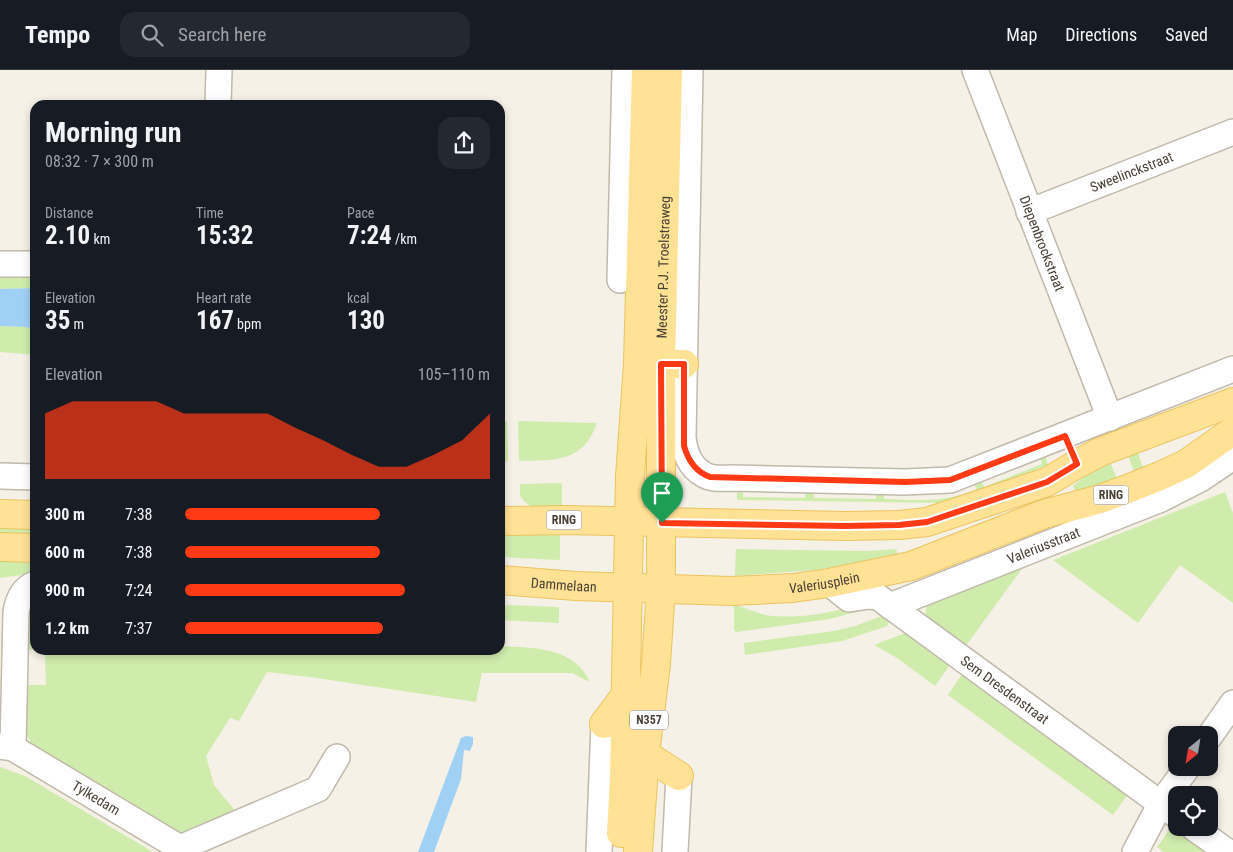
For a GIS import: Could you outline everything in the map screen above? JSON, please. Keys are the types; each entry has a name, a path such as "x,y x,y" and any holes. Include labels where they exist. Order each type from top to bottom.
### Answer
{"main road":[{"name":"Meester P.J. Troelstraweg","path":"629,522 630,476 638,364 646,70"},
{"name":"Meester P.J. Troelstraweg","path":"662,523 673,364 668,70"},
{"path":"620,280 640,298"},
{"name":"RING","path":"505,521 845,526 899,525 927,522 944,518 1047,482 1100,452 1233,402"},
{"path":"1184,472 1163,470 1152,461 1151,451 1156,444 1186,421"},
{"name":"Valeriusstraat","path":"980,539 1044,514 1097,500 1184,472 1233,431"},
{"path":"0,514 30,515"},
{"name":"N357","path":"620,852 626,696 629,522"},
{"name":"N357","path":"638,852 645,754 656,664 661,588 662,523"},
{"name":"Valeriusplein","path":"627,587 731,591 794,588 829,583 911,566 980,539"},
{"path":"0,547 30,548"},
{"name":"Dammelaan","path":"505,580 576,586 627,587"},
{"path":"604,724 626,696"},
{"path":"645,754 679,776"}],"street":[{"path":"218,100 219,70"},
{"path":"620,280 624,70"},
{"name":"Meester P.J. Troelstraweg","path":"690,70 673,364 686,454 703,475 719,478 936,482 950,480 1065,436"},
{"name":"Diepenbrockstraat","path":"975,70 1110,418"},
{"name":"Sweelinckstraat","path":"1029,212 1233,132"},
{"path":"0,264 30,264"},
{"path":"1077,464 1065,436 1233,369"},
{"name":"Valeriusstraat","path":"890,606 1161,499 1184,472 1202,478 1232,461"},
{"path":"0,476 30,477"},
{"name":"Sem Dresdenstraat","path":"829,583 850,599 874,596 890,606 1168,809"},
{"path":"6,747 16,612 20,596 30,587"},
{"path":"1217,726 1233,703"},
{"path":"599,852 604,724"},
{"name":"Tylkedam","path":"6,747 179,850 318,789 337,757"},
{"path":"676,852 679,776"},
{"path":"1135,852 1168,809"},
{"path":"1205,836 1228,852"}],"green space":[{"path":"0,272 30,273 30,288 0,289"},
{"path":"0,326 30,328 30,355 0,352"},
{"path":"505,421 507,421 508,461 505,461"},
{"path":"518,421 597,423 584,446 566,457 519,461"},
{"path":"1139,448 1140,460 1147,472 1136,477 1126,450"},
{"path":"1038,453 1044,453 1048,465 989,489 942,503 737,500 737,484 743,485 743,497 805,498 806,489 814,489 814,498 876,499 877,491 884,491 884,499 941,499 976,490 974,482 981,479 984,487 1042,464"},
{"path":"1106,458 1109,459 1119,484 1077,497 1073,486"},
{"path":"561,483 562,508 533,507 523,500 520,495 520,484"},
{"path":"1225,492 1233,513 1233,603 1180,565 1138,623 1053,560"},
{"path":"0,528 30,529 30,536 0,536"},
{"path":"505,534 560,534 560,560 505,557"},
{"path":"736,549 868,551 896,549 898,556 815,570 735,576"},
{"path":"0,562 30,562 30,574 0,578"},
{"path":"1024,566 965,647 925,616 926,608 933,601"},
{"path":"30,604 30,650 27,650 28,611"},
{"path":"734,604 772,616 815,614 858,604 860,611 830,619 736,632 734,630"},
{"path":"505,606 559,607 559,623 505,620"},
{"path":"885,615 889,622 887,626 842,641 745,655 744,643 834,631 855,626"},
{"path":"905,633 950,665 935,686 897,658 874,645"},
{"path":"505,646 526,647 563,655 574,661 583,670 590,682 572,673 482,673 476,702 267,672 239,721 230,718 206,756 214,785 236,813 182,834 177,833 34,748 26,729 26,685 46,685 45,655 505,655"},
{"path":"962,674 1128,794 1113,815 948,695"},
{"path":"0,767 25,776 153,852 0,852"},
{"path":"1168,832 1168,836 1186,836 1208,852 1164,852 1157,847"}],"water":[{"path":"30,288 30,328 0,326 0,289"},
{"path":"466,736 473,737 473,744 470,751 464,750 461,779 434,852 418,852 461,738"}],"route":[{"path":"661,364 684,364 684,446 686,454 697,469 703,475 710,477 936,482 950,480 1065,436 1077,464 1047,482 944,518 927,522 899,525 845,526 662,523 661,364"}]}
